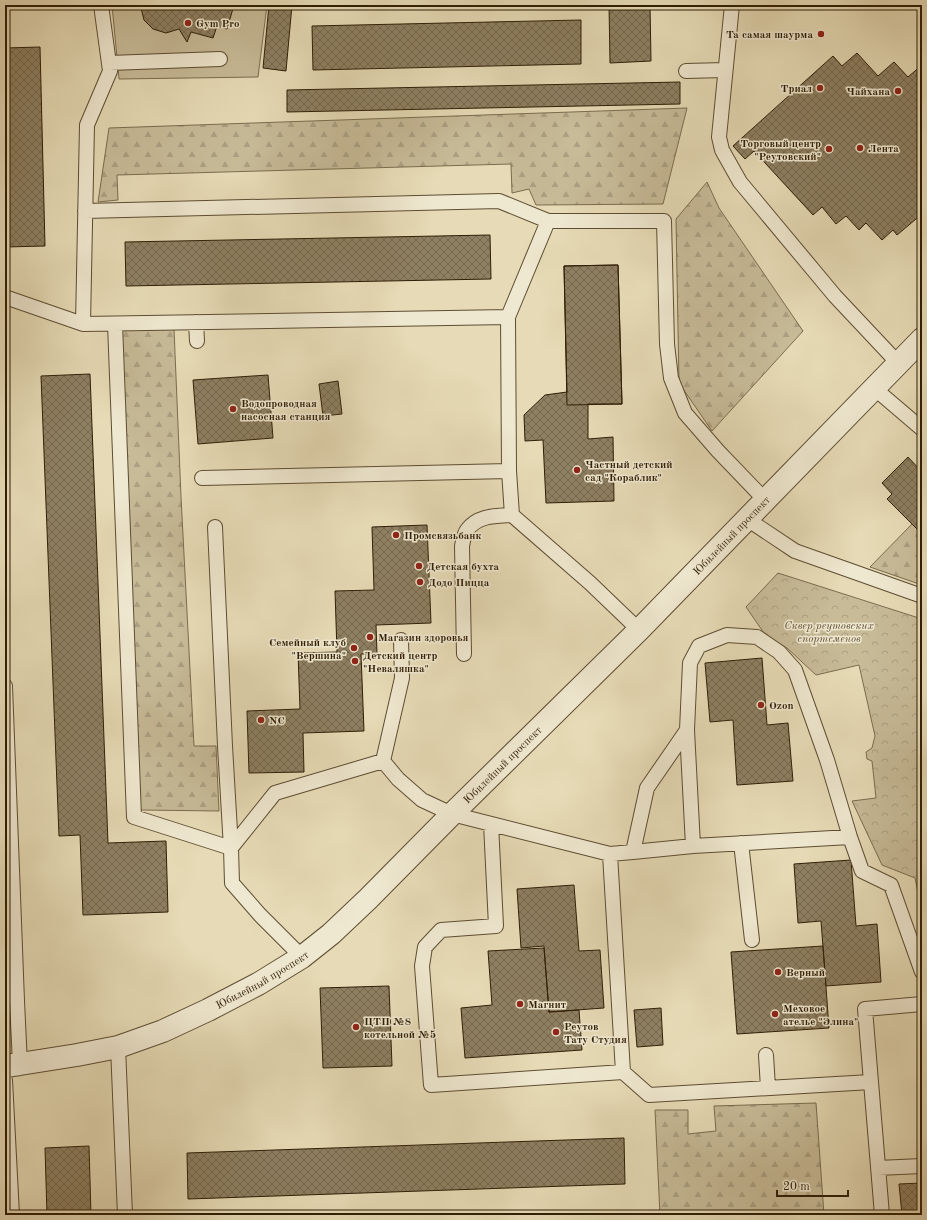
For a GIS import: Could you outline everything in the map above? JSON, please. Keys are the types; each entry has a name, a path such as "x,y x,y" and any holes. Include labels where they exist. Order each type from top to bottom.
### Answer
{"street":[{"name":"Юбилейный проспект","path":"13,1065 118,1047 162,1031 208,1010 258,984 302,957 331,934 639,630 922,339"}],"lane":[{"path":"83,324 86,125 110,71 101,5"},
{"path":"732,7 719,137 722,150 740,182 835,296 898,363"},
{"path":"109,63 220,59"},
{"path":"686,71 725,70"},
{"path":"85,211 499,201 548,221 664,220 667,344 671,378 685,413 765,500"},
{"path":"512,515 509,471 508,317 548,221"},
{"path":"5,297 83,324 508,317"},
{"path":"196,322 197,341"},
{"path":"115,324 134,818 231,848"},
{"path":"874,388 922,429"},
{"path":"202,478 509,471"},
{"path":"464,654 462,546 467,530 478,520 486,516 512,515 590,583 639,630"},
{"path":"747,518 795,551 922,596"},
{"path":"215,527 232,883 260,915 302,957"},
{"path":"693,846 687,730 690,663 699,646 726,635 757,637 779,652 795,670 827,760 850,837 862,871 891,885 922,972"},
{"path":"383,762 402,678 401,640"},
{"path":"5,686 11,972 17,1001 13,1065"},
{"path":"633,852 647,788 687,730"},
{"path":"231,848 275,793 383,762"},
{"path":"383,762 422,800 452,814 610,854 693,846 850,837"},
{"path":"491,824 496,926 441,930 425,947 422,966 431,1086 623,1072"},
{"path":"741,843 752,940"},
{"path":"610,854 623,1072 649,1095 871,1082"},
{"path":"882,1215 865,1009 922,1004"},
{"path":"118,1047 125,1215"},
{"path":"766,1055 768,1088"},
{"path":"5,1080 12,1215"},
{"path":"878,1168 922,1166"}],"green space":[{"path":"112,5 267,5 258,77 119,79"},
{"path":"687,108 663,204 536,205 529,189 512,193 511,164 117,175 118,200 98,202 109,128"},
{"path":"707,182 719,208 803,331 712,431 679,383 676,219"},
{"path":"121,329 174,329 194,746 216,746 219,811 140,810"},
{"path":"912,524 919,531 922,528 922,585 870,567"},
{"name":"Сквер реутовских спортсменов","path":"778,573 922,619 922,913 915,878 882,865 852,801 876,798 872,761 867,759 866,752 872,748 875,736 859,665 816,675 787,648 766,636 746,607"},
{"path":"816,1103 824,1215 660,1215 655,1110 688,1110 688,1134 716,1131 714,1106"}],"building":[{"name":"Gym Pro","path":"142,5 234,5 227,29 217,26 213,38 191,32 187,42 179,29 166,33 153,29 144,20 141,8"},
{"path":"269,5 292,5 286,71 263,68"},
{"path":"609,5 650,5 651,61 610,63"},
{"path":"581,20 581,64 313,70 312,26"},
{"path":"40,47 45,246 5,247 5,48"},
{"name":"Торговый центр \"Реутовский\"","path":"857,53 878,76 894,62 908,77 922,65 922,214 897,235 893,230 882,240 866,223 859,230 846,216 836,224 822,207 813,215 754,151 745,159 733,146 833,56 842,66"},
{"path":"680,82 680,104 287,112 287,90"},
{"path":"490,235 491,279 126,286 125,242"},
{"path":"618,265 622,404 567,405 564,266"},
{"path":"618,265 622,404 588,404 588,439 613,437 614,501 546,503 543,440 525,441 524,415 545,395 567,392 564,266"},
{"path":"90,374 108,843 166,841 168,912 83,915 80,835 59,836 41,376"},
{"name":"Водопроводная насосная станция","path":"268,375 273,438 198,444 193,380"},
{"path":"338,381 342,414 323,416 319,384"},
{"path":"908,457 922,472 922,528 919,531 887,499 892,494 882,483"},
{"path":"427,525 431,623 376,625 377,654 361,654 364,731 303,733 304,772 249,773 247,711 300,709 298,653 337,652 335,591 374,590 372,527"},
{"path":"762,658 767,725 788,723 793,781 737,785 733,720 710,722 705,663"},
{"path":"851,860 856,926 877,924 881,982 826,986 821,921 798,923 794,864"},
{"path":"574,885 579,951 600,950 604,1008 549,1012 544,946 521,948 517,889"},
{"path":"823,946 829,1028 737,1034 731,952"},
{"name":"Магнит","path":"544,948 549,1012 579,1010 582,1050 465,1058 461,1008 492,1005 488,951"},
{"name":"ЦТП №8 котельной №5","path":"389,986 392,1066 323,1068 320,988"},
{"path":"661,1008 663,1045 637,1047 634,1010"},
{"path":"624,1138 625,1184 188,1199 187,1153"},
{"path":"89,1146 91,1215 47,1215 45,1148"},
{"path":"922,1183 922,1215 902,1215 899,1184"}],"place":[{"name":"Gym Pro","path":"188,23"},
{"name":"Та самая шаурма","path":"821,34"},
{"name":"Триал","path":"820,88"},
{"name":"Чайхана","path":"898,91"},
{"name":"Лента","path":"860,148"},
{"name":"Торговый центр \"Реутовский\"","path":"829,149"},
{"name":"Водопроводная насосная станция","path":"233,409"},
{"name":"Частный детский сад \"Кораблик\"","path":"577,470"},
{"name":"Промсвязьбанк","path":"396,535"},
{"name":"Детская бухта","path":"419,566"},
{"name":"Додо Пицца","path":"420,582"},
{"name":"Магазин здоровья","path":"370,637"},
{"name":"Семейный клуб \"Вершина\"","path":"354,648"},
{"name":"Детский центр \"Неваляшка\"","path":"355,661"},
{"name":"Ozon","path":"761,705"},
{"name":"NC","path":"261,720"},
{"name":"Верный","path":"778,972"},
{"name":"Магнит","path":"520,1004"},
{"name":"Меховое ателье \"Элина\"","path":"775,1014"},
{"name":"ЦТП №8 котельной №5","path":"356,1027"},
{"name":"Реутов Тату Студия","path":"556,1032"}]}
